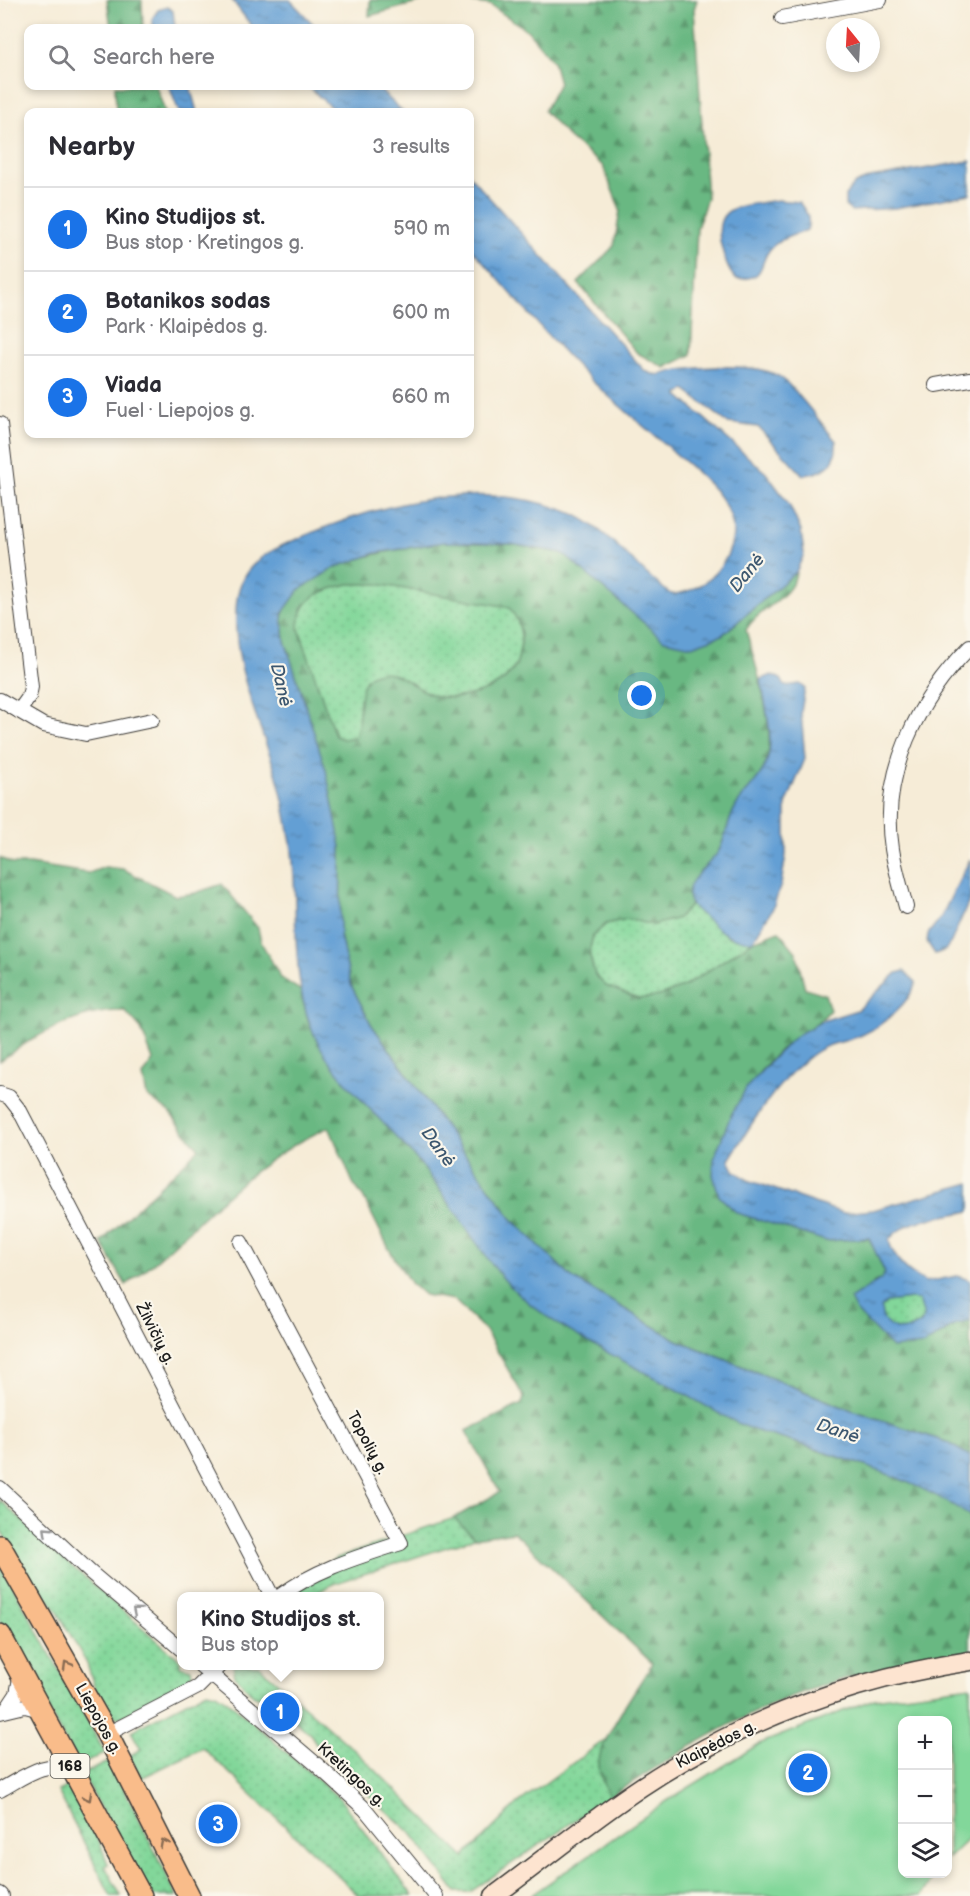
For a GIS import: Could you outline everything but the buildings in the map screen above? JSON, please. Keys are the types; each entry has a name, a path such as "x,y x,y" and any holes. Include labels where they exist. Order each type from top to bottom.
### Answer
{"main road":[{"name":"Liepojos g.","path":"0,1546 107,1734 189,1896"},
{"name":"168","path":"0,1635 141,1896"},
{"name":"Klaipėdos g.","path":"494,1896 640,1788 693,1755 734,1734 814,1699 856,1685 970,1661"}],"street":[{"path":"782,18 880,0"},
{"path":"936,385 970,379"},
{"path":"0,424 32,687 29,697 19,711"},
{"path":"906,907 892,848 891,828 902,747 921,707 945,672 970,647"},
{"path":"0,700 43,725 86,734 152,720"},
{"name":"Žilvičių g.","path":"0,1094 9,1097 20,1111 270,1592"},
{"name":"Topolių g.","path":"241,1242 401,1543 330,1567 286,1592"},
{"path":"0,1488 90,1572 177,1646"},
{"path":"107,1734 198,1687 209,1670"},
{"name":"Kretingos g.","path":"211,1670 365,1809 431,1893"},
{"path":"3,1710 17,1694 21,1673"},
{"path":"3,1710 24,1706 41,1710"},
{"path":"47,1766 53,1746 51,1730"},
{"path":"0,1790 47,1766 61,1765 72,1769"},
{"path":"431,1893 442,1896"}],"green space":[{"path":"107,0 142,0 143,24 110,24"},
{"path":"370,0 428,0 369,16"},
{"path":"457,0 697,0 694,9 707,198 697,228 691,355 665,368 637,353 578,283 614,246 620,210 603,166 569,138 544,111 559,83 553,61 528,31 490,5"},
{"path":"115,90 157,90 164,108 116,108"},
{"path":"444,542 511,544 562,553 592,577 722,635 796,572 789,589 759,615 746,630 767,714 769,747 767,760 765,767 734,810 717,854 688,893 691,905 678,918 654,925 627,919 606,924 593,936 589,952 595,975 606,986 638,999 660,996 685,986 753,941 779,931 796,952 805,988 825,994 830,1010 818,1022 782,1048 764,1067 739,1103 714,1158 826,1241 869,1238 885,1273 882,1279 874,1282 856,1311 924,1345 955,1325 970,1321 970,1456 946,1442 841,1406 677,1340 572,1278 511,1218 371,1024 351,985 340,935 341,847 285,641 283,613 294,595 310,581 330,569 378,554","holes":["349,584 377,584 509,607 518,622 521,633 516,665 500,683 489,689 454,697 432,695 389,673 373,674 363,685 355,737 343,739 335,736 299,629 300,618 308,602 330,589"]},
{"path":"349,584 377,584 510,607 517,620 521,638 518,658 513,669 506,678 483,691 457,697 433,695 405,680 373,674 363,688 355,737 343,739 335,736 299,629 300,618 303,609 314,597 330,589"},
{"path":"0,858 13,864 29,864 89,873 105,867 123,869 176,896 195,893 222,884 258,928 261,942 281,978 300,990 310,1027 328,1059 420,1163 504,1279 540,1311 604,1350 747,1427 880,1471 939,1495 970,1516 970,1652 866,1673 826,1684 780,1701 705,1738 609,1797 599,1770 601,1751 613,1726 652,1663 514,1532 475,1538 454,1518 500,1492 466,1431 522,1404 524,1397 485,1330 454,1300 425,1295 411,1284 353,1183 329,1127 262,1166 126,1285 101,1242 199,1149 169,1112 147,1096 143,1076 153,1060 141,1029 125,1011 92,1014 75,1019 27,1042 0,1061"},
{"path":"691,905 728,937 753,941 685,986 660,996 638,999 606,986 595,975 589,952 593,936 606,924 627,919 654,925 678,918"},
{"path":"919,1300 924,1316 921,1322 908,1329 901,1329 885,1322 881,1308 886,1302"},
{"path":"0,1500 69,1564 177,1658 177,1670 191,1670 193,1679 189,1684 129,1715 118,1718 107,1714 101,1707 87,1664 57,1611 30,1577 0,1529"},
{"path":"454,1518 475,1538 333,1584 318,1592 279,1592 311,1570 337,1558"},
{"path":"0,1563 105,1753 79,1766 0,1622"},
{"path":"234,1670 264,1670 362,1757 464,1857 518,1803 609,1737 602,1754 600,1767 602,1780 609,1797 470,1892 456,1892 410,1832 321,1751 311,1735 273,1701 254,1696 235,1676"},
{"path":"970,1686 970,1837 952,1854 952,1716 898,1716 898,1878 933,1878 921,1896 530,1896 667,1801 759,1744 874,1699"},
{"path":"207,1691 216,1693 229,1702 340,1799 413,1896 359,1896 203,1748 141,1778 129,1756 141,1749 131,1731"},
{"path":"110,1761 177,1896 149,1896 82,1774"},
{"path":"72,1784 88,1813 108,1864 105,1866 121,1896 111,1896 58,1791"}],"water":[{"path":"232,0 290,0 313,24 250,24"},
{"path":"167,7 173,11 175,24 153,24 152,19 158,10"},
{"path":"171,90 191,90 196,108 177,108"},
{"path":"312,90 380,90 399,108 332,108"},
{"path":"970,161 970,194 895,208 851,211 845,206 845,195 855,184 870,178"},
{"name":"Danė","path":"474,180 644,370 653,374 661,374 679,370 734,367 763,370 775,374 798,394 836,441 835,456 824,469 803,475 758,427 728,423 685,390 678,395 766,473 789,504 801,531 804,554 796,572 722,635 692,646 664,640 562,553 511,544 444,542 376,553 334,568 299,590 282,614 285,641 326,770 341,847 340,935 351,985 371,1024 511,1218 572,1278 677,1340 840,1406 946,1442 970,1456 970,1516 932,1493 891,1475 746,1427 602,1350 537,1309 502,1277 429,1175 339,1074 315,1036 305,1010 297,955 294,870 285,808 276,773 247,688 237,643 237,599 245,575 252,566 281,546 367,513 433,499 467,496 534,501 581,518 608,537 645,573 671,594 685,592 698,586 710,577 728,554 733,525 728,511 712,487 603,391 545,332 474,252"},
{"path":"777,200 799,202 807,215 807,230 784,239 772,247 761,269 753,277 736,279 729,269 722,249 719,233 720,222 732,209"},
{"path":"772,675 781,679 785,686 800,684 805,688 801,712 805,759 786,805 786,855 781,885 773,908 753,941 734,938 714,926 692,905 688,893 697,875 720,849 736,806 761,774 767,761 770,741 761,679"},
{"path":"970,859 970,899 946,950 935,954 927,942 928,934 941,917"},
{"path":"904,971 916,982 902,1006 870,1031 826,1046 804,1061 772,1095 729,1160 734,1170 748,1180 843,1213 873,1210 970,1183 970,1211 915,1223 904,1227 889,1240 898,1260 926,1282 957,1276 970,1280 970,1321 955,1325 924,1345 892,1348 856,1311 850,1299 881,1279 885,1273 869,1238 826,1241 737,1213 719,1196 713,1175 714,1158 731,1115 747,1087 776,1055 797,1035 822,1021 857,1010 897,973","holes":["919,1300 924,1316 921,1323 915,1327 895,1329 885,1322 881,1308 886,1302"]}],"place":[{"name":"Kino Studijos st.","path":"280,1712"},
{"name":"Botanikos sodas","path":"808,1773"},
{"name":"Viada","path":"218,1824"}]}
